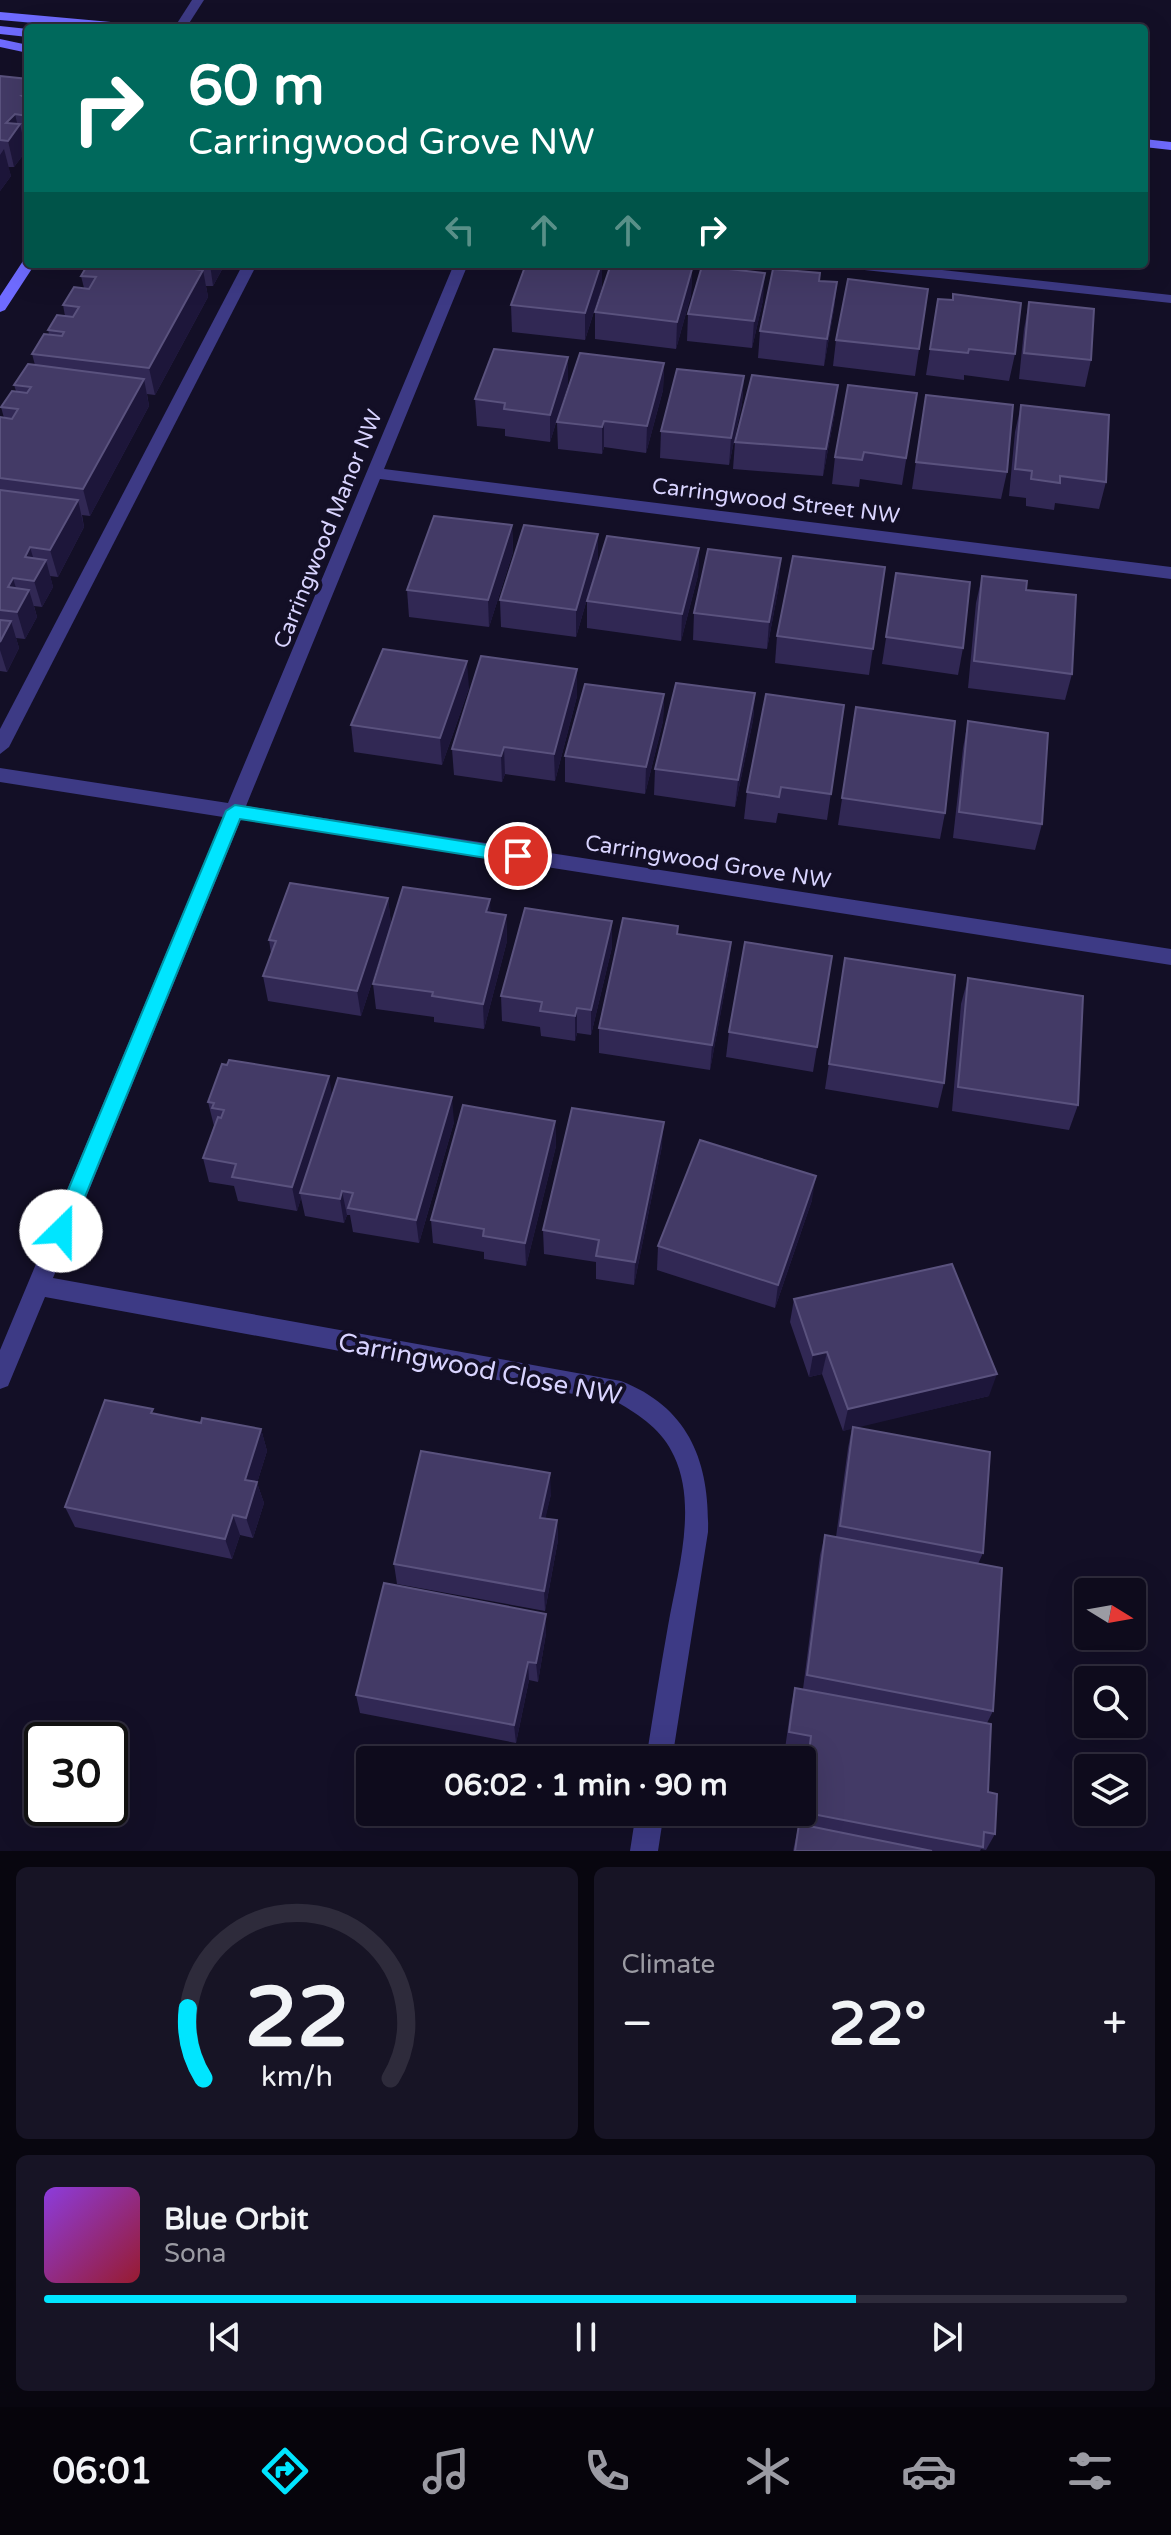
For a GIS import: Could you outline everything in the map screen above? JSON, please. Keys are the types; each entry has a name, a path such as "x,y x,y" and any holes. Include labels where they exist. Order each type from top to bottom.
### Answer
{"main road":[{"path":"0,16 89,24"},
{"path":"0,30 24,33"},
{"path":"0,43 24,48"},
{"path":"1148,131 1171,133"},
{"path":"1148,143 1171,146"},
{"path":"0,307 25,268"}],"street":[{"path":"183,24 198,0"},
{"path":"0,747 248,268"},
{"name":"Carringwood Manor NW","path":"235,811 459,268"},
{"path":"883,268 1171,299"},
{"name":"Carringwood Street NW","path":"375,473 1171,573"},
{"name":"Carringwood Grove NW","path":"0,775 1171,957"},
{"path":"0,1378 235,811"},
{"name":"Carringwood Close NW","path":"38,1286 621,1392 661,1418 679,1438 696,1477 698,1496 696,1532 661,1746"},
{"path":"644,1851 648,1826"}],"building":[{"path":"0,76 24,79 24,116 15,114 6,123 20,124 8,141 0,140"},
{"path":"1148,178 1149,178 1148,228"},
{"path":"86,268 203,270 149,368 32,354 44,334 62,336 64,332 48,330 57,315 73,317 79,307 63,305 74,287 89,289 96,277 81,276"},
{"path":"525,268 600,268 585,313 511,305"},
{"path":"610,268 692,269 677,322 595,312"},
{"path":"701,268 765,273 754,321 688,314"},
{"path":"773,269 820,273 819,281 837,282 827,339 760,331"},
{"path":"848,279 928,289 919,349 836,340"},
{"path":"953,294 1021,303 1015,354 930,349 938,299 953,300"},
{"path":"1029,302 1094,309 1091,360 1024,353"},
{"path":"494,349 568,357 550,415 504,409 505,403 475,399"},
{"path":"580,353 664,363 647,426 604,421 602,427 557,422"},
{"path":"28,364 144,379 83,489 0,478 0,417 12,419 18,409 1,407 12,391 27,393 31,387 14,385"},
{"path":"677,369 744,376 731,438 661,431"},
{"path":"752,375 838,385 826,449 735,442"},
{"path":"848,385 917,393 906,458 864,452 862,460 835,457"},
{"path":"926,395 1013,405 1007,472 916,462"},
{"path":"1021,405 1109,415 1106,482 1060,476 1060,483 1031,479 1032,471 1015,469"},
{"path":"0,490 78,500 50,550 30,547 25,557 46,560 34,581 13,578 8,587 29,590 17,612 0,610"},
{"path":"434,516 512,525 488,600 407,590"},
{"path":"524,525 598,534 576,610 500,600"},
{"path":"607,536 699,548 682,614 587,601"},
{"path":"708,549 781,558 769,622 694,613"},
{"path":"793,556 885,567 873,649 777,636"},
{"path":"896,573 970,582 963,648 886,637"},
{"path":"982,576 1027,581 1026,590 1076,595 1072,674 974,661"},
{"path":"0,620 11,621 0,642"},
{"path":"383,649 467,661 440,738 351,725"},
{"path":"481,656 577,669 554,754 504,747 501,756 452,749"},
{"path":"676,683 755,693 738,780 655,769"},
{"path":"585,684 664,694 646,767 565,756"},
{"path":"766,694 844,705 831,794 781,787 779,797 747,792"},
{"path":"856,707 955,721 945,813 842,798"},
{"path":"968,721 1048,733 1042,824 959,812"},
{"path":"290,883 388,898 357,991 263,976 276,941 269,940"},
{"path":"403,887 490,899 486,912 506,915 483,1004 432,996 433,992 373,984"},
{"path":"525,908 612,921 591,1010 577,1008 575,1016 540,1011 542,1002 501,996"},
{"path":"623,918 678,926 677,934 731,942 712,1045 599,1028"},
{"path":"745,942 832,956 817,1047 729,1032"},
{"path":"845,958 955,975 944,1083 829,1064"},
{"path":"968,978 1083,996 1078,1105 958,1087"},
{"path":"229,1060 329,1076 292,1187 232,1177 236,1164 203,1158 218,1117 221,1118 224,1110 212,1108 214,1103 208,1102 222,1064 227,1065"},
{"path":"338,1078 452,1097 416,1220 348,1208 353,1193 342,1191 340,1199 300,1193"},
{"path":"463,1105 555,1121 525,1243 483,1236 484,1229 431,1220"},
{"path":"572,1108 664,1122 635,1262 596,1256 599,1240 543,1230"},
{"path":"700,1140 816,1176 778,1285 658,1246"},
{"path":"952,1264 997,1374 848,1409 827,1352 813,1355 794,1299"},
{"path":"105,1400 153,1409 151,1413 201,1423 202,1418 261,1429 245,1480 257,1482 246,1518 233,1515 225,1539 65,1507"},
{"path":"853,1427 990,1452 983,1553 840,1526"},
{"path":"421,1451 550,1473 540,1518 557,1520 544,1591 394,1564"},
{"path":"825,1535 1002,1568 993,1711 807,1675"},
{"path":"384,1583 546,1614 536,1663 528,1662 514,1725 356,1695"},
{"path":"795,1688 991,1724 988,1792 997,1794 995,1834 984,1832 983,1847 816,1815 816,1746 810,1746 811,1736 789,1732"},
{"path":"799,1826 809,1826 932,1851 795,1851"}],"route":[{"path":"61,1231 235,811 518,856"}]}
